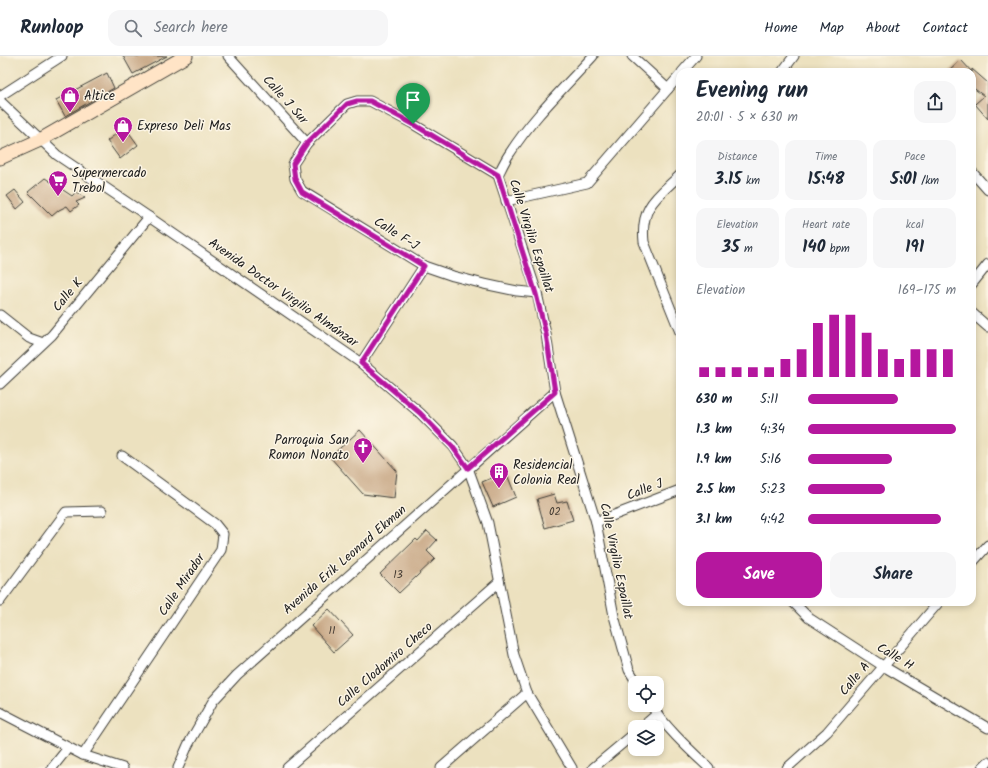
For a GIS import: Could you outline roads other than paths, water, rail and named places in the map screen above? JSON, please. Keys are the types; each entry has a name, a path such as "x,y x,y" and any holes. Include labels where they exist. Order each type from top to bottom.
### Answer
{"main road":[{"path":"0,158 40,140 186,56"}],"street":[{"path":"0,96 62,56"},
{"name":"Calle J Sur","path":"228,56 307,143"},
{"name":"Calle Virgilio Espaillat","path":"593,56 523,134 509,153 498,175 536,294 546,334 555,392 596,522 614,616 629,670 633,676"},
{"path":"632,56 668,89"},
{"path":"686,68 696,56"},
{"path":"785,68 794,56"},
{"path":"506,201 587,183 676,80"},
{"path":"0,101 40,140"},
{"path":"307,143 347,104 357,101 370,101 413,124 498,175"},
{"name":"Avenida Doctor Virgilio Almánzar","path":"40,140 57,155 361,363 420,413 452,446 468,468 488,523 514,656 527,693 572,768"},
{"name":"Calle F-J","path":"307,143 293,164 295,179 302,192 424,266 478,283 536,294"},
{"path":"976,176 988,190"},
{"path":"676,179 653,200 647,212 643,228 644,242 676,322"},
{"name":"Calle K","path":"0,384 52,335 149,217"},
{"path":"976,279 988,264"},
{"path":"361,363 424,266"},
{"path":"0,315 29,338 43,343"},
{"path":"976,316 988,327"},
{"name":"Avenida Erik Leonard Ekman","path":"178,768 194,734 213,701 236,674 555,392"},
{"name":"Calle Mirador","path":"83,755 222,550 223,534 215,524 122,456"},
{"name":"Calle J","path":"596,522 676,492"},
{"path":"2,596 66,512 102,511"},
{"path":"976,558 988,545"},
{"name":"Calle Clodomiro Checo","path":"287,768 499,582"},
{"name":"Calle H","path":"797,606 809,618 883,666 988,728"},
{"name":"Calle A","path":"788,768 827,732 935,606"},
{"path":"441,768 527,693"},
{"path":"1,712 83,755 123,768"},
{"path":"650,720 657,714 695,755 710,768"},
{"path":"592,768 628,738"},
{"path":"52,768 68,748"},
{"path":"982,768 988,762"}],"place":[{"name":"Altice","path":"70,113"},
{"name":"Expreso Deli Mas","path":"123,143"},
{"name":"Supermercado Trebol","path":"58,197"},
{"name":"Parroquia San Romon Nonato","path":"363,464"},
{"name":"Residencial Colonia Real","path":"499,489"}]}
